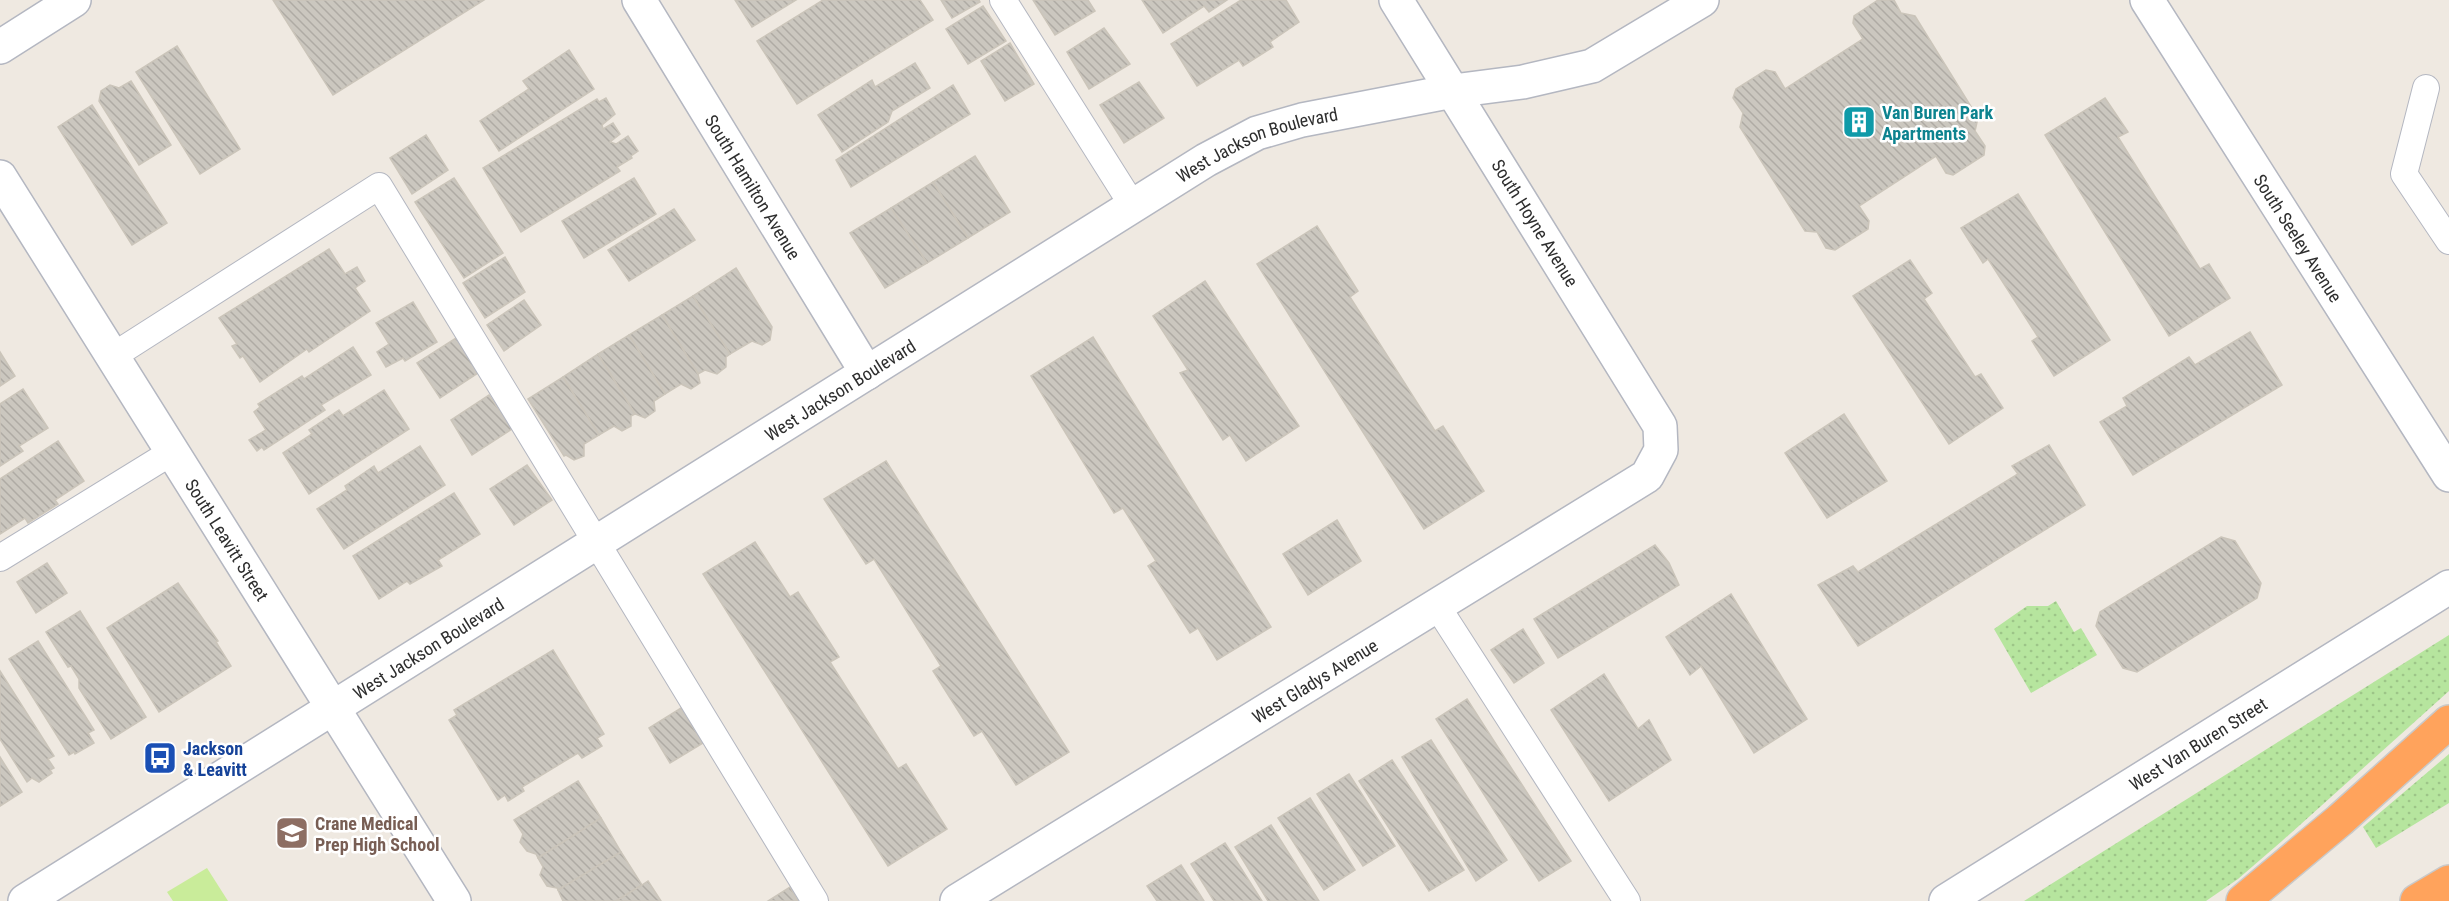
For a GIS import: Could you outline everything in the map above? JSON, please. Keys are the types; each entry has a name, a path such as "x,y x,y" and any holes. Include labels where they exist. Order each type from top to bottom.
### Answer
{"highway":[{"path":"2243,901 2340,820 2449,722"},
{"path":"2417,901 2449,882"}],"street":[{"path":"0,47 74,0"},
{"name":"South Hamilton Avenue","path":"639,0 867,373"},
{"name":"South Hoyne Avenue","path":"1396,0 1660,426 1661,450"},
{"name":"West Jackson Boulevard","path":"25,901 1206,160 1257,133 1302,120 1453,92 1523,82 1592,66 1702,0"},
{"name":"South Seeley Avenue","path":"2147,0 2449,475"},
{"name":"South Leavitt Street","path":"0,177 454,901"},
{"name":"West Gladys Avenue","path":"957,901 1647,476 1661,450"},
{"name":"West Van Buren Street","path":"1946,901 2449,587"}],"lane":[{"path":"1003,0 1133,206"},
{"path":"2426,88 2404,174 2449,241"},
{"path":"113,357 379,186 815,901"},
{"path":"0,558 172,452"},
{"path":"1437,606 1619,898"}],"green space":[{"path":"2056,601 2074,632 2081,628 2097,655 2031,693 1994,629 2027,606 2048,606"},
{"path":"2449,635 2449,691 2282,841 2238,879 2206,901 2024,901"},
{"path":"2449,754 2449,803 2376,848 2363,827"},
{"path":"207,868 228,901 173,901 167,892"}],"building":[{"path":"273,0 484,0 333,95"},
{"path":"735,0 796,0 752,27"},
{"path":"823,0 920,0 933,20 797,104 757,41"},
{"path":"941,0 979,0 980,2 952,18"},
{"path":"1033,0 1088,0 1095,11 1055,35"},
{"path":"1142,0 1227,0 1209,12 1204,6 1163,33"},
{"path":"1241,0 1286,0 1299,22 1270,42 1273,47 1243,66 1239,60 1197,86 1171,44"},
{"name":"Van Buren Park Apartments","path":"1878,0 1894,0 1901,13 1915,16 1978,118 1975,131 1985,146 1984,155 1953,175 1946,173 1936,156 1859,206 1869,221 1868,229 1835,250 1826,248 1817,232 1805,231 1740,127 1743,113 1733,98 1736,89 1766,70 1775,72 1785,89 1863,39 1853,23 1854,16"},
{"path":"983,6 1006,41 968,64 946,29"},
{"path":"1104,28 1130,64 1089,89 1067,52"},
{"path":"1010,43 1034,84 1005,101 981,61"},
{"path":"177,46 240,149 200,174 136,72"},
{"path":"569,50 594,89 499,151 480,121 529,89 523,81"},
{"path":"915,63 930,88 892,111 888,122 842,152 818,115 872,80 875,87"},
{"path":"131,81 171,145 139,165 99,101 101,91 110,85 119,88"},
{"path":"1139,82 1164,118 1124,143 1100,105"},
{"path":"953,85 970,114 851,187 836,160"},
{"path":"606,98 615,114 602,125 603,129 613,123 620,134 610,142 616,144 628,136 638,151 631,156 632,158 617,167 620,171 521,232 483,168 597,99 599,102"},
{"path":"2105,98 2128,132 2118,137 2200,269 2209,264 2230,298 2169,336 2045,135"},
{"path":"92,105 167,223 132,245 58,127"},
{"path":"426,135 448,170 412,194 390,158"},
{"path":"975,156 1010,212 968,238 933,182"},
{"path":"454,178 503,253 464,278 415,202"},
{"path":"634,178 656,214 584,258 562,221"},
{"path":"933,182 968,238 927,263 891,208"},
{"path":"2018,194 2110,340 2054,376 2032,341 2038,337 1988,259 1983,263 1961,228"},
{"path":"891,208 927,263 885,288 850,233"},
{"path":"674,209 695,240 629,281 608,250"},
{"path":"1317,226 1358,291 1350,297 1435,431 1443,426 1484,491 1424,529 1257,264"},
{"path":"329,249 345,274 357,267 365,281 355,288 370,311 309,352 307,349 260,382 243,356 240,358 232,346 237,344 219,318"},
{"path":"505,257 525,292 485,318 463,283"},
{"path":"1910,260 1932,293 1924,299 1975,377 1981,374 2003,408 1949,444 1853,296"},
{"path":"736,268 772,327 770,340 762,345 752,341 730,354 693,296"},
{"path":"1205,281 1299,426 1246,461 1230,435 1223,440 1180,373 1188,370 1153,316"},
{"path":"693,296 730,354 726,357 726,367 717,374 705,370 698,374 662,315"},
{"path":"524,300 541,325 504,351 487,325"},
{"path":"413,302 437,342 405,361 403,358 386,367 377,352 389,344 376,323"},
{"path":"662,315 698,374 700,383 691,389 681,384 665,394 629,335"},
{"path":"2250,332 2282,385 2133,475 2100,422 2127,406 2123,398 2189,357 2195,365"},
{"path":"629,335 665,394 654,401 655,411 645,418 635,414 598,354"},
{"path":"1093,337 1271,627 1217,660 1198,628 1190,633 1148,566 1156,561 1123,508 1114,513 1031,376"},
{"path":"456,338 478,373 440,398 417,363"},
{"path":"353,347 371,375 321,405 325,410 264,450 262,447 257,451 249,440 266,430 254,412 260,407 258,404 302,376 304,379"},
{"path":"0,352 15,376 0,386"},
{"path":"598,354 635,414 631,416 631,426 622,431 614,426 599,435 563,377"},
{"path":"563,377 599,435 584,444 584,456 574,460 564,456 528,399"},
{"path":"23,389 48,428 19,446 23,451 0,466 0,404"},
{"path":"384,390 409,429 309,494 283,453 312,434 309,430 339,410 343,416"},
{"path":"489,395 512,429 472,455 451,420"},
{"path":"1844,414 1887,481 1827,518 1785,453"},
{"path":"58,441 84,481 55,500 58,504 28,523 25,518 0,534 0,479"},
{"path":"2049,445 2085,505 1858,646 1818,585 1853,566 1858,572 2018,474 2012,466"},
{"path":"420,446 445,485 344,549 317,509 347,490 345,486 374,466 378,473"},
{"path":"886,461 1069,752 1016,785 982,731 974,736 933,671 941,666 874,559 866,564 824,499"},
{"path":"527,465 552,500 514,525 490,489"},
{"path":"454,493 480,534 438,560 442,566 410,584 407,581 379,599 353,556"},
{"path":"1337,520 1361,561 1308,595 1283,554"},
{"path":"2221,537 2235,541 2261,583 2257,598 2137,672 2123,668 2096,626 2100,612"},
{"path":"755,542 790,597 798,592 839,657 830,662 898,769 906,764 947,829 888,866 703,574"},
{"path":"1655,545 1669,563 1679,585 1558,658 1534,619"},
{"path":"47,563 67,593 36,613 17,582"},
{"path":"178,583 218,641 216,642 231,666 159,712 107,628"},
{"path":"1731,594 1807,719 1754,753 1701,666 1690,675 1666,637"},
{"path":"80,611 146,717 111,739 79,688 79,679 71,666 68,667 46,632"},
{"path":"1523,629 1544,663 1514,683 1491,650"},
{"path":"38,641 94,730 88,733 94,743 75,754 74,752 69,755 9,659"},
{"path":"553,650 604,734 597,738 602,746 582,758 578,753 522,787 524,791 508,801 505,795 498,800 449,720 457,715 454,710"},
{"path":"0,671 54,756 48,759 54,768 50,770 52,773 39,782 32,778 27,782 0,739"},
{"path":"1604,674 1638,729 1649,720 1671,760 1609,801 1551,710"},
{"path":"1467,699 1571,861 1539,881 1436,719"},
{"path":"681,708 703,743 670,763 649,728"},
{"path":"1431,740 1507,860 1476,881 1402,757"},
{"path":"0,757 22,792 0,806"},
{"path":"1392,760 1464,870 1429,891 1359,781"},
{"path":"1349,774 1395,846 1363,866 1317,794"},
{"path":"578,781 601,818 538,858 536,854 527,851 520,842 523,834 514,820"},
{"path":"1310,798 1355,870 1324,890 1278,818"},
{"path":"601,818 621,852 558,890 547,886 540,875 543,867 538,858"},
{"path":"1271,825 1319,901 1268,901 1235,847"},
{"path":"1225,843 1262,901 1214,901 1191,864"},
{"path":"621,852 642,885 616,901 563,901 558,890"},
{"path":"1181,865 1204,901 1157,901 1147,886"},
{"path":"648,881 661,901 616,901 642,885"},
{"path":"790,887 798,901 768,901"}],"place":[{"name":"Van Buren Park Apartments","path":"1859,122"},
{"name":"Jackson & Leavitt","path":"160,758"},
{"name":"Crane Medical Prep High School","path":"292,833"}]}
